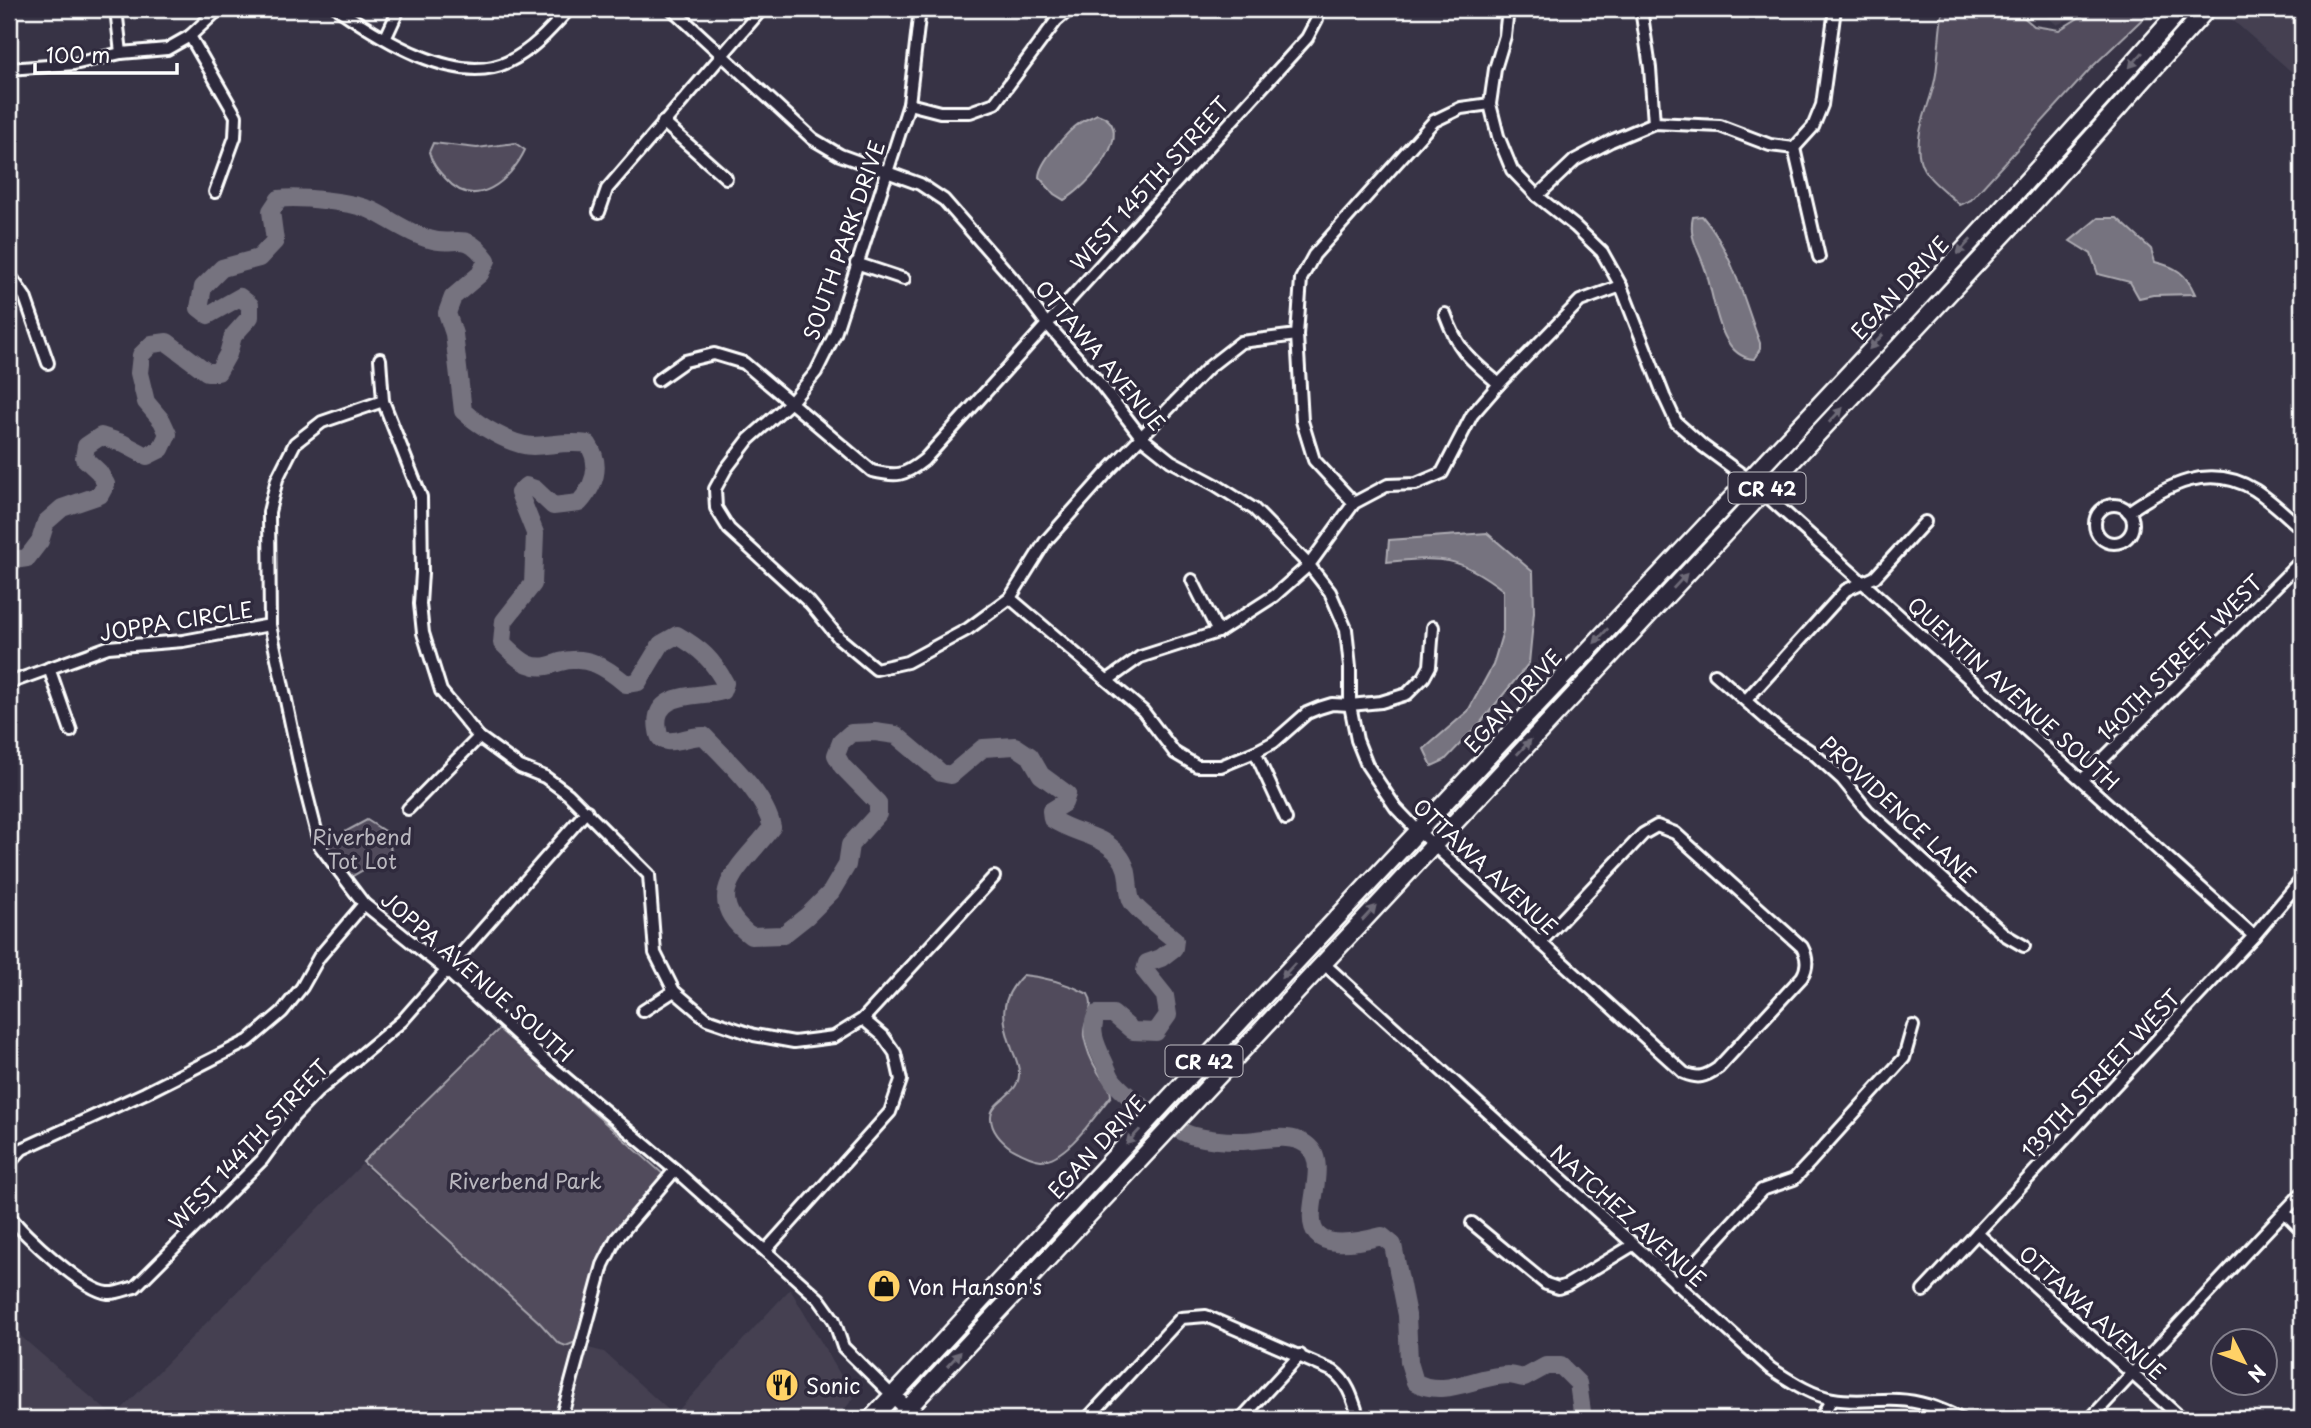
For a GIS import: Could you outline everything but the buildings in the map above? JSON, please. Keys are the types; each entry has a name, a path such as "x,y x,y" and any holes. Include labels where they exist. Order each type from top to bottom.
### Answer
{"highway":[{"name":"EGAN DRIVE","path":"871,1419 1748,480 2093,108 2181,9"},
{"name":"EGAN DRIVE","path":"908,1416 1322,962 2043,192 2207,9"}],"main road":[{"path":"893,1396 908,1416"}],"street":[{"path":"116,9 121,53"},
{"path":"9,69 74,64 121,53 167,48 190,36 219,9"},
{"path":"338,9 429,61 459,68 488,68 506,63 526,51 569,9"},
{"path":"386,37 399,9"},
{"name":"OTTAWA AVENUE","path":"671,9 813,139 839,155 919,184 944,200 1014,280 1142,438 1171,461 1254,509 1310,565 1329,592 1346,629 1350,705 1357,740 1367,765 1396,808 1418,831 1540,943 1684,1073 1693,1077 1704,1077 1718,1068 1802,977 1807,962 1802,947 1675,833 1657,826 1643,834 1540,943"},
{"path":"599,212 607,189 762,9"},
{"name":"SOUTH PARK DRIVE","path":"920,9 909,104 835,334 816,372 792,401 749,439 726,469 715,489 716,508 729,529 810,603 839,638 876,669 907,662 968,629 1010,598"},
{"path":"909,104 940,112 971,112 995,103 1056,21 1070,9"},
{"name":"WEST 145TH STREET","path":"792,401 872,471 893,476 910,472 971,409 1307,38 1317,19 1318,9"},
{"path":"1354,503 1314,460 1302,421 1297,335 1301,279 1314,255 1434,121 1461,108 1490,104 1495,69 1506,36 1508,9"},
{"path":"1641,9 1650,68 1654,123"},
{"path":"1794,148 1814,127 1822,105 1833,9"},
{"path":"190,36 236,116 235,137 215,191"},
{"name":"QUENTIN AVENUE SOUTH","path":"1490,104 1498,136 1512,170 1537,196 1602,252 1620,286 1676,422 1748,480 1863,582 2254,936"},
{"path":"663,122 726,178"},
{"path":"1537,196 1574,160 1654,123 1720,126 1770,145 1794,148"},
{"path":"1794,148 1819,257"},
{"path":"856,263 904,279"},
{"path":"9,274 25,297 48,363"},
{"path":"1108,680 1140,657 1218,632 1274,596 1310,565 1354,503 1388,485 1416,484 1442,473 1472,415 1499,384 1580,301 1620,286"},
{"path":"1445,314 1463,353 1499,384"},
{"path":"1297,335 1241,342 1209,366 1110,469 1045,542 1010,598 1143,711 1175,752 1196,766 1221,766 1255,752 1274,742 1307,713 1332,704 1350,705 1394,699 1407,694 1416,687 1430,666 1433,627"},
{"path":"658,380 685,361 714,354 744,363 792,401"},
{"path":"380,359 383,401 421,498 420,604 423,633 441,691 479,737 520,767 545,777 587,811 649,875 655,953 674,992 707,1019 754,1035 794,1042 834,1037 863,1018 993,877"},
{"name":"JOPPA AVENUE SOUTH","path":"383,401 322,422 295,443 277,479 269,512 270,625 302,776 320,846 364,904 446,970 550,1065 675,1170 819,1299 834,1320 843,1347 893,1396"},
{"path":"2128,512 2171,485 2206,478 2231,481 2253,489 2302,529"},
{"path":"1746,701 1846,590 1875,578 1925,522"},
{"name":"140TH STREET WEST","path":"2082,780 2302,561"},
{"path":"1192,580 1218,632"},
{"name":"JOPPA CIRCLE","path":"9,683 108,647 183,641 270,625"},
{"path":"49,668 71,731"},
{"name":"PROVIDENCE LANE","path":"1715,674 1780,731 1842,779 1868,811 2005,935 2024,946"},
{"path":"408,809 479,737"},
{"path":"1255,752 1286,819"},
{"name":"WEST 144TH STREET","path":"9,1214 59,1264 90,1288 109,1294 135,1287 262,1160 293,1117 317,1092 402,1021 587,811"},
{"name":"139TH STREET WEST","path":"1923,1291 2254,936 2302,879"},
{"path":"9,1163 22,1149 145,1093 248,1041 282,1012 302,987 319,957 364,904"},
{"name":"NATCHEZ AVENUE","path":"1322,962 1770,1368 1803,1388 1832,1399 1898,1399 1919,1402 1960,1419"},
{"path":"643,1010 674,992"},
{"path":"766,1250 890,1112 901,1080 895,1053 883,1036 863,1018"},
{"path":"1676,1284 1762,1190 1794,1179 1811,1161 1904,1058 1913,1026"},
{"path":"561,1419 603,1265 616,1239 675,1170"},
{"path":"2090,1419 2302,1193"},
{"path":"2284,1212 2302,1230"},
{"path":"1472,1223 1546,1284 1558,1288 1633,1245"},
{"name":"OTTAWA AVENUE","path":"1978,1233 2182,1419"},
{"path":"1087,1419 1181,1318 1206,1316 1300,1355 1342,1377 1359,1419"},
{"path":"1241,1419 1300,1355"},
{"path":"1820,1419 1832,1399"}],"shaded area":[{"path":"2038,9 2087,9 2057,25"},
{"path":"2220,9 2302,9 2302,81"},
{"path":"1097,114 1109,121 1114,132 1112,145 1096,172 1064,200 1054,194 1039,177 1040,171 1049,155 1069,132"},
{"path":"1702,216 1721,244 1743,293 1760,343 1760,349 1754,359 1742,356 1732,348 1719,323 1692,231 1693,217"},
{"path":"2098,218 2117,218 2151,249 2155,262 2169,266 2184,276 2195,294 2139,298 2130,282 2098,274 2091,254 2070,241"},
{"path":"1487,533 1533,572 1534,612 1529,663 1481,722 1445,760 1432,766 1424,749 1468,711 1493,665 1503,631 1503,590 1461,564 1436,559 1387,562 1389,540"},
{"path":"362,1164 558,1340 604,1352 674,1415 790,1289 854,1398 836,1419 9,1419 9,1326 114,1417"}],"green space":[{"path":"1943,9 2014,9 2034,26 2059,30 2093,9 2153,9 2092,67 1971,200 1960,205 1926,173 1922,167 1919,149 1921,128 1936,74"},
{"path":"433,143 477,148 515,143 525,150 511,172 501,181 491,188 469,193 457,188 436,167 429,152"},
{"name":"Riverbend Tot Lot","path":"367,820 389,834 391,854 351,877 326,842"},
{"path":"1023,975 1056,981 1088,994 1091,1004 1084,1030 1085,1040 1094,1064 1111,1092 1111,1096 1071,1144 1061,1153 1041,1160 1025,1156 1007,1145 1000,1139 991,1122 992,1112 1014,1088 1019,1075 1008,1038 1004,1010 1010,992"},
{"name":"Riverbend Park","path":"499,1029 663,1174 605,1245 578,1341 566,1346 558,1343 539,1322 363,1162"}],"waterway":[{"path":"9,557 14,560 27,558 40,541 46,522 62,508 100,495 106,484 99,472 84,458 86,446 101,436 147,456 161,449 168,434 162,421 146,402 139,373 141,355 152,344 167,342 207,372 218,372 228,354 233,336 250,317 250,305 240,297 208,315 199,308 203,287 222,268 259,258 275,241 271,211 279,199 312,199 351,204 371,210 406,230 429,239 472,244 487,260 480,274 453,297 447,313 454,334 463,411 496,434 525,445 588,444 596,467 593,482 579,503 553,506 535,489 526,486 519,493 535,533 533,584 504,621 502,643 532,666 570,660 588,661 604,668 626,684 638,682 661,644 677,635 710,661 725,683 722,691 669,702 658,717 658,730 660,738 667,741 704,736 744,778 768,814 772,827 739,867 726,893 727,907 735,921 751,936 783,935 831,892 847,865 850,845 878,814 878,803 842,766 836,755 841,742 851,733 896,735 941,773 951,775 983,748 1015,746 1030,756 1041,775 1067,794 1064,803 1051,811 1052,819 1111,847 1125,866 1131,900 1144,915 1175,940 1174,948 1161,958 1147,963 1145,971 1165,996 1168,1015 1156,1032 1133,1031 1113,1014 1097,1014 1094,1020 1095,1039 1113,1081 1141,1105 1185,1133 1227,1141 1293,1139 1300,1141 1313,1153 1317,1170 1312,1209 1313,1226 1322,1238 1343,1242 1382,1236 1393,1245 1407,1315 1409,1362 1415,1382 1426,1387 1449,1387 1496,1376 1524,1378 1546,1366 1561,1366 1578,1383 1583,1419"}],"place":[{"name":"Von Hanson's","path":"884,1286"},
{"name":"Sonic","path":"782,1385"}]}
